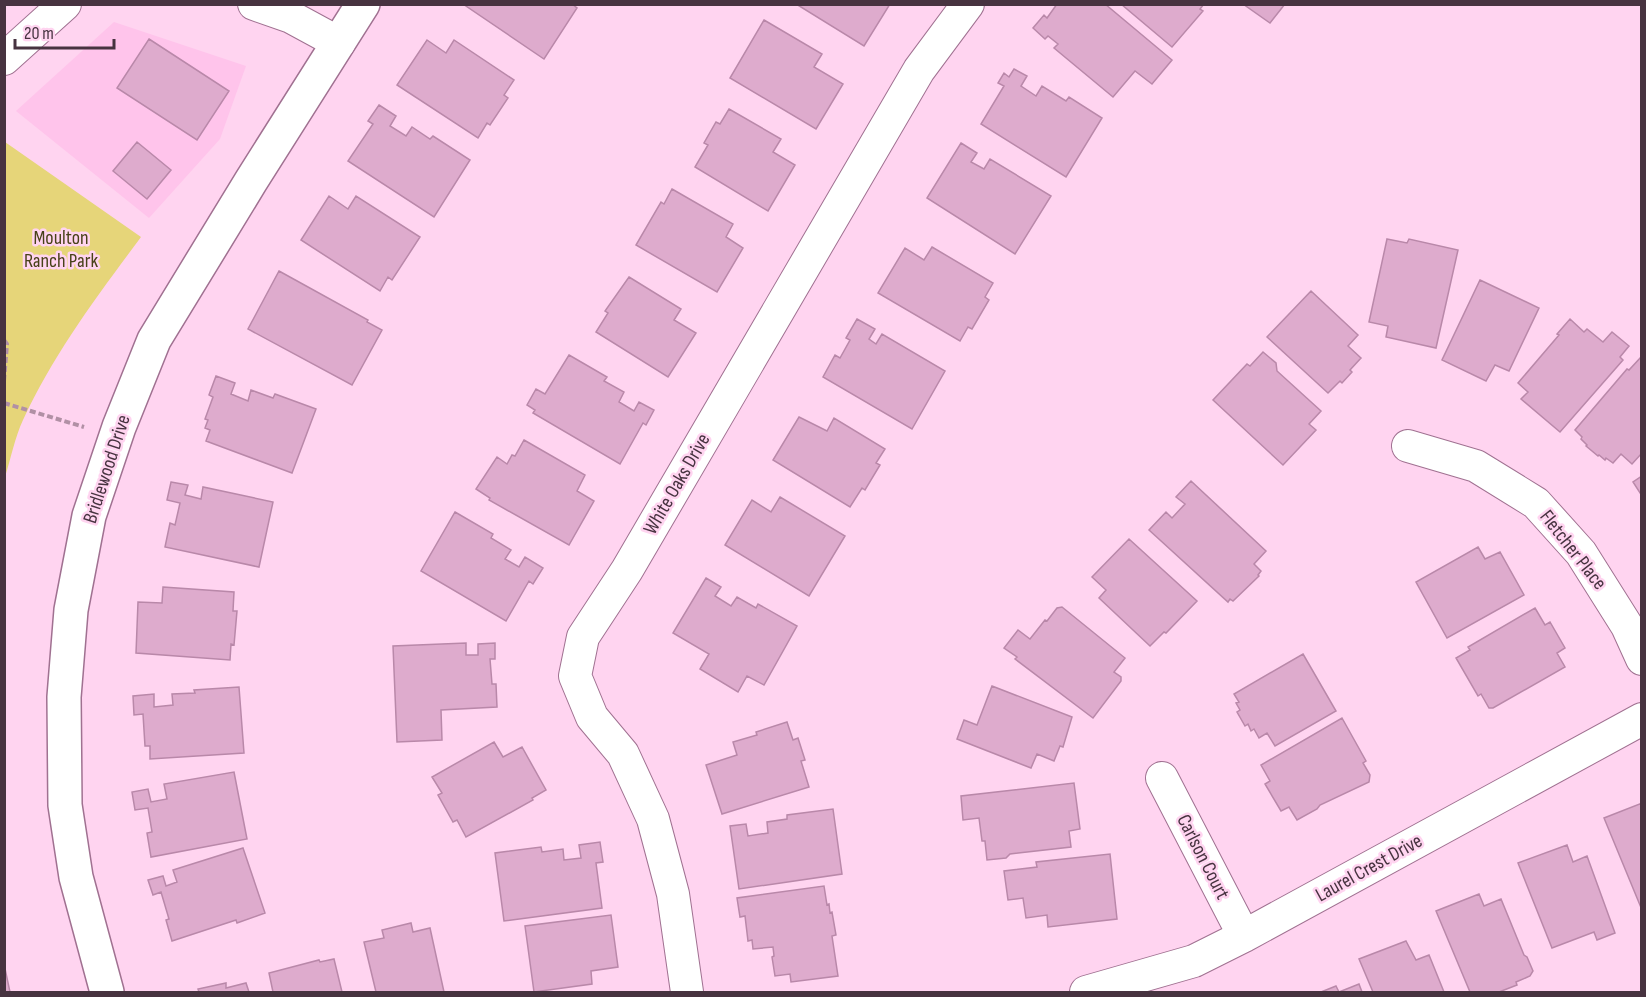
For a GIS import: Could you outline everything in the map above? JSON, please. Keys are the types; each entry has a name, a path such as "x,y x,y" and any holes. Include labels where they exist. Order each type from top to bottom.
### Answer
{"street":[{"path":"4,59 64,4"},
{"path":"254,4 291,17 339,43"},
{"name":"Bridlewood Drive","path":"107,993 76,877 65,805 64,697 71,610 89,516 116,437 154,340 363,4"},
{"name":"White Oaks Drive","path":"687,993 673,894 653,819 623,754 592,717 575,676 583,637 627,570 919,70 968,4"},
{"name":"Fletcher Place","path":"1408,446 1476,466 1536,503 1581,553 1628,626 1641,659"},
{"name":"Laurel Crest Drive","path":"1086,993 1194,961 1244,936 1641,719"},
{"name":"Carlson Court","path":"1162,777 1244,936"}],"path":[{"path":"4,340 7,344 4,381"},
{"path":"4,403 116,437"}],"shaded area":[{"path":"114,22 246,66 220,139 149,218 16,111"}],"green space":[{"name":"Moulton Ranch Park","path":"5,142 141,237 48,371 20,427 5,477"}],"building":[{"path":"463,4 572,4 577,8 544,59"},
{"path":"796,4 890,4 864,46"},
{"path":"1057,4 1105,4 1172,60 1152,84 1135,71 1113,97 1054,48 1058,44 1048,36 1045,39 1033,28 1044,15 1047,18"},
{"path":"1121,4 1204,4 1200,9 1203,11 1172,47"},
{"path":"1243,4 1285,4 1270,23"},
{"path":"764,20 822,54 814,67 843,84 816,129 730,78"},
{"path":"149,39 229,91 197,140 117,88"},
{"path":"427,40 446,53 454,40 514,80 504,95 508,98 478,138 397,85"},
{"path":"1014,69 1027,76 1021,86 1036,96 1042,86 1066,101 1069,97 1102,118 1066,177 981,124 1004,86 998,83 1004,73 1009,77"},
{"path":"379,105 396,116 390,126 406,136 412,127 430,139 433,136 470,160 434,217 348,161 373,124 368,121"},
{"path":"729,109 781,139 773,152 795,165 768,211 695,167 708,145 704,143 716,122 720,124"},
{"path":"137,142 171,170 147,199 113,171"},
{"path":"961,143 977,153 971,162 984,169 990,159 1051,196 1015,254 927,198"},
{"path":"672,189 733,224 726,237 743,248 717,292 636,245 661,202 664,204"},
{"path":"329,196 348,209 356,196 420,237 392,280 388,277 380,291 301,240"},
{"path":"1387,239 1407,243 1409,239 1458,250 1436,348 1386,337 1388,326 1369,322"},
{"path":"932,247 993,283 985,297 989,300 972,329 968,327 960,341 878,293 905,248 924,260"},
{"path":"279,271 382,330 352,385 248,329"},
{"path":"629,277 681,309 674,320 696,333 668,377 596,332 608,313 605,311"},
{"path":"1480,280 1539,308 1509,371 1495,365 1486,381 1442,360"},
{"path":"1311,291 1358,335 1348,346 1361,358 1342,383 1340,381 1328,393 1267,337"},
{"path":"857,319 875,329 869,339 876,344 882,334 945,371 912,429 823,377 835,355 840,358 850,340 846,338"},
{"path":"1570,319 1584,332 1587,329 1603,342 1612,332 1629,346 1620,357 1623,360 1560,432 1521,399 1528,392 1518,383"},
{"path":"1263,352 1276,363 1277,371 1321,411 1309,424 1316,430 1283,465 1213,400 1247,364 1250,366"},
{"path":"569,355 607,377 604,381 624,392 619,402 634,411 639,402 654,410 646,425 643,423 620,464 533,413 535,410 527,405 536,389 545,394"},
{"path":"1642,356 1642,453 1632,464 1621,454 1613,463 1598,456 1586,446 1582,437 1575,430 1627,369 1629,370"},
{"path":"216,376 235,383 231,394 248,401 251,390 273,398 275,394 316,409 292,473 206,441 210,430 205,428 208,420 205,419 213,397 209,395"},
{"path":"799,417 827,431 834,418 885,449 876,463 880,465 865,490 862,488 850,507 773,460"},
{"path":"524,440 585,475 577,491 594,501 569,545 489,500 490,498 476,489 497,457 507,464 512,455 515,456"},
{"path":"1642,476 1642,496 1633,482"},
{"path":"1191,481 1266,551 1254,564 1261,571 1259,576 1233,601 1230,599 1228,602 1149,530 1166,512 1172,518 1185,504 1176,497"},
{"path":"171,482 188,485 185,495 201,499 203,487 273,502 259,567 165,547 170,523 175,525 180,503 167,500"},
{"path":"780,497 845,536 809,596 725,545 752,500 771,512"},
{"path":"455,512 493,534 491,538 511,550 505,559 519,567 525,557 543,568 533,584 529,581 506,621 421,571"},
{"path":"1129,539 1197,601 1150,646 1099,598 1106,590 1092,577"},
{"path":"1478,547 1485,559 1500,552 1524,595 1447,638 1416,582"},
{"path":"706,578 721,587 715,596 731,606 737,597 756,608 758,604 797,626 764,685 747,676 738,692 700,669 709,654 673,633"},
{"path":"163,587 234,592 233,611 237,611 234,645 231,644 230,660 136,653 138,602 162,603"},
{"path":"1062,607 1125,658 1114,672 1121,677 1121,681 1093,718 1015,659 1017,657 1004,648 1018,630 1030,639 1057,608"},
{"path":"1535,608 1545,625 1550,622 1565,648 1557,653 1565,667 1493,708 1489,708 1481,694 1478,696 1456,658 1470,650 1468,647"},
{"path":"466,643 466,655 478,655 478,644 495,643 495,659 490,659 492,684 496,684 497,707 441,710 442,740 397,742 393,646"},
{"path":"1303,654 1336,711 1275,746 1267,733 1259,738 1254,729 1251,731 1248,724 1245,726 1237,712 1240,710 1236,703 1239,702 1234,694"},
{"path":"992,686 1072,717 1063,747 1060,746 1054,761 1037,754 1031,768 957,739 964,720 977,725"},
{"path":"239,687 244,753 150,759 150,746 145,746 143,714 134,715 133,696 154,694 154,707 173,705 172,694"},
{"path":"1342,718 1366,761 1363,763 1370,775 1369,782 1320,805 1297,820 1289,807 1281,811 1265,784 1270,781 1261,765"},
{"path":"787,722 793,740 798,738 805,760 801,761 809,787 722,814 706,765 737,755 733,742"},
{"path":"494,742 503,757 522,747 546,790 532,798 533,800 466,837 457,820 453,822 438,795 442,793 432,777"},
{"path":"234,772 247,839 151,857 147,833 152,832 148,808 135,810 132,792 148,789 151,802 167,799 164,784"},
{"path":"1074,783 1080,829 1069,831 1071,847 1010,854 1006,858 987,860 979,818 963,820 961,796"},
{"path":"1642,803 1642,910 1604,818"},
{"path":"833,809 842,874 739,889 730,826 746,824 748,836 768,833 767,822 787,819 787,815"},
{"path":"600,842 603,862 596,863 602,908 504,921 495,853 541,847 542,852 563,849 564,860 581,858 579,845"},
{"path":"1567,845 1573,862 1587,856 1615,933 1597,940 1594,932 1552,948 1518,863"},
{"path":"243,848 265,913 172,941 166,920 169,919 161,892 153,895 148,880 163,876 166,886 177,882 173,870"},
{"path":"1110,854 1117,919 1048,927 1047,915 1026,918 1023,898 1008,900 1004,871 1037,867 1036,862"},
{"path":"824,886 836,935 832,936 838,976 791,982 790,974 775,976 773,947 753,949 752,940 748,941 745,916 740,917 737,898"},
{"path":"1479,894 1484,906 1501,899 1533,971 1530,976 1516,982 1517,985 1499,992 1470,992 1436,911"},
{"path":"611,915 618,967 591,971 592,984 534,992 525,926"},
{"path":"411,923 413,932 430,928 444,992 376,992 364,942 384,938 382,930"},
{"path":"1406,941 1416,960 1429,955 1444,992 1373,992 1359,959"},
{"path":"334,959 342,992 273,992 269,973 319,960 320,962"},
{"path":"4,964 10,992 4,992"},
{"path":"226,983 226,988 246,983 249,992 199,992 198,989"},
{"path":"1359,984 1362,992 1339,992"},
{"path":"1336,986 1339,992 1321,992"}]}
